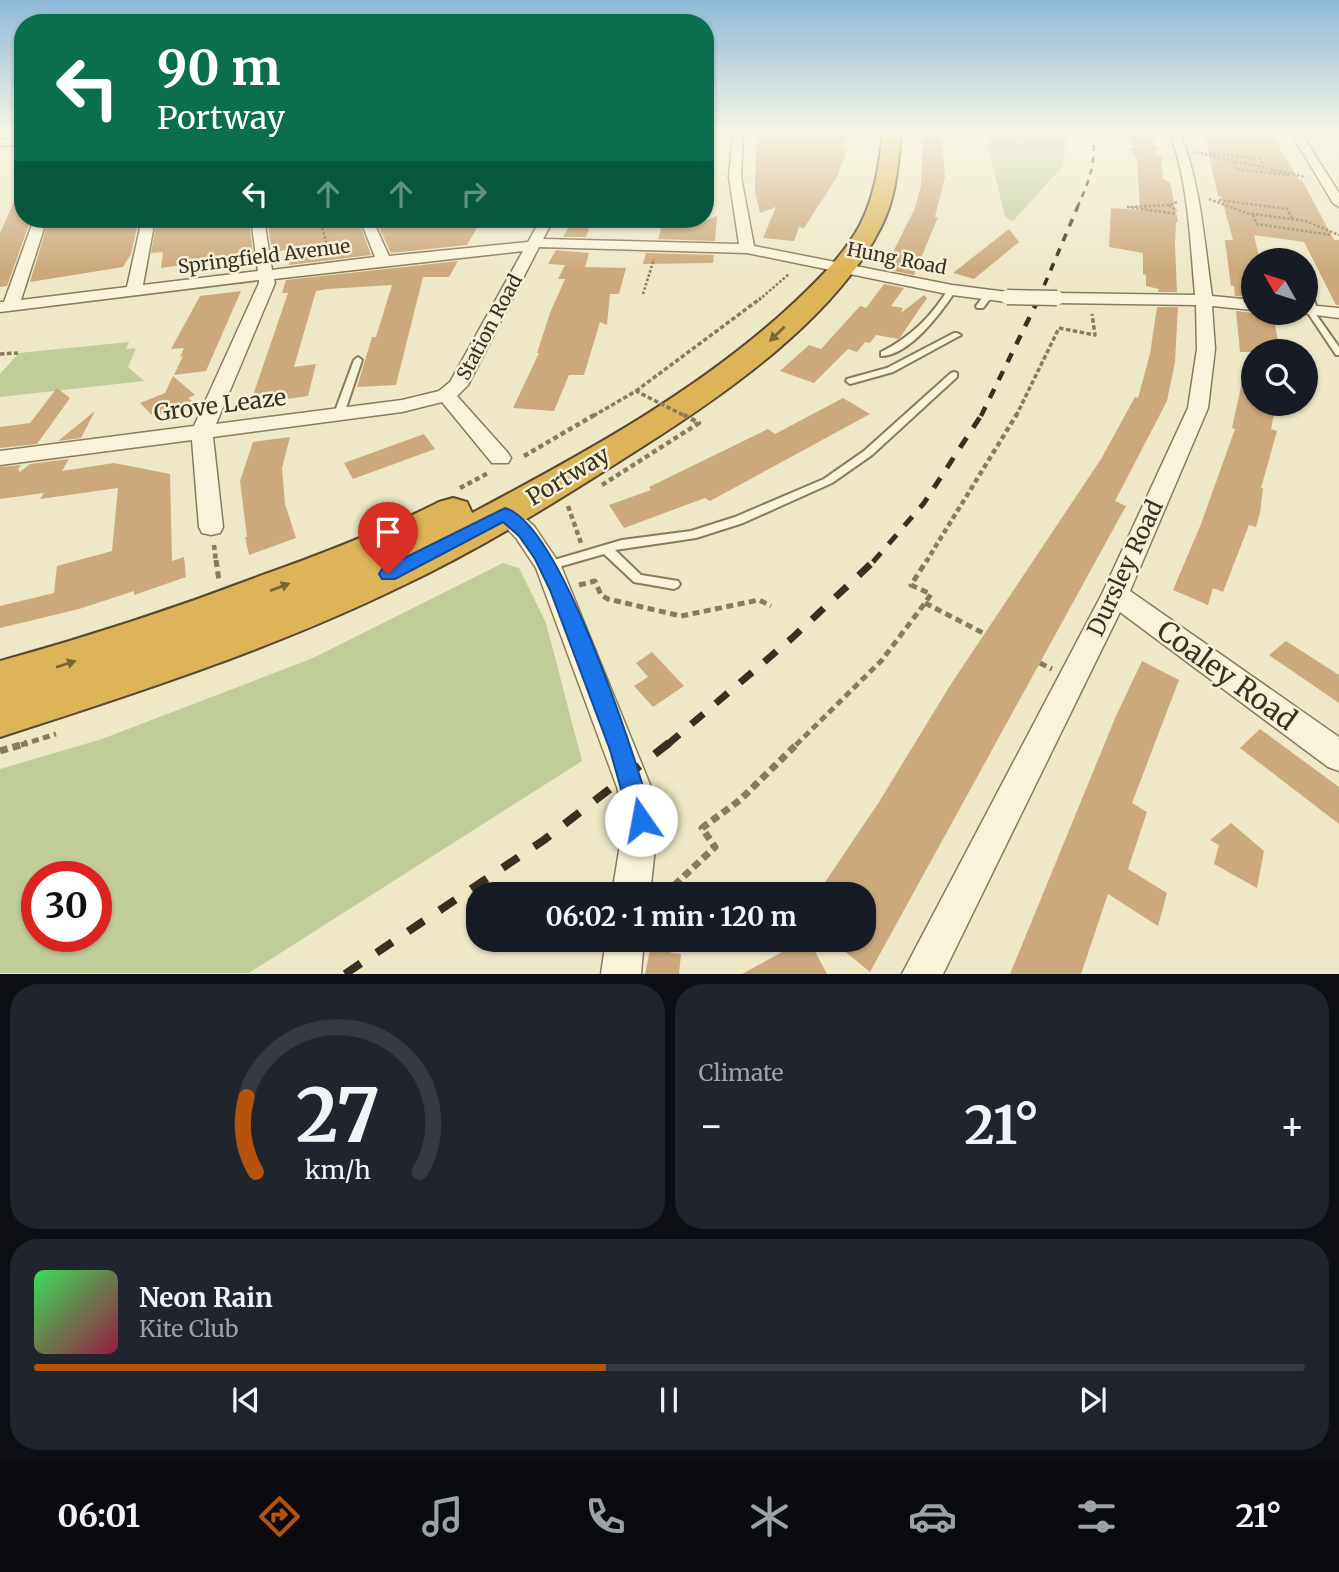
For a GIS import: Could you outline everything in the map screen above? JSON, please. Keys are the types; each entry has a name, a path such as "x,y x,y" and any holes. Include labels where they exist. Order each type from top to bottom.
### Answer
{"highway":[{"path":"856,209 863,199 869,178"},
{"name":"Portway","path":"0,683 64,665 219,611 342,563 440,520 628,414 750,330 832,258 878,212 887,178"},
{"name":"Portway","path":"0,714 76,691 263,625 388,574 505,514 653,425 715,384 765,346 832,258"}],"street":[{"path":"735,178 747,249"},
{"name":"Dursley Road","path":"922,974 1115,594 1198,408 1206,349 1204,300 1188,178"},
{"path":"1325,180 1338,200"},
{"path":"5,307 36,228"},
{"path":"134,291 146,228"},
{"path":"211,527 202,432 267,283 258,228"},
{"path":"370,228 384,262"},
{"name":"Station Road","path":"500,458 446,394 458,386 542,228"},
{"name":"Hung Road","path":"533,244 747,249 832,258 984,301 1007,297 1241,303"},
{"name":"Springfield Avenue","path":"5,307 533,244"},
{"path":"1318,311 1339,313"},
{"name":"Grove Leaze","path":"0,458 402,406 446,394"},
{"path":"505,514 525,532 553,578 634,787 641,820 633,882"},
{"name":"Coaley Road","path":"1115,594 1339,756"},
{"path":"621,974 624,952"}],"lane":[{"path":"884,354 904,345 919,334 952,290"},
{"path":"1318,323 1339,353"},
{"path":"850,381 890,370 957,335"},
{"path":"339,414 358,360"},
{"path":"553,578 605,548 692,535 739,520 828,481 868,453 954,375"},
{"path":"605,548 638,579 674,584"}],"path":[{"path":"1316,178 1325,180"},
{"path":"1192,197 1287,209 1292,219"},
{"path":"1212,199 1253,214 1306,221 1339,235"},
{"path":"1169,205 1128,207 1183,215"},
{"path":"1253,214 1257,224 1339,235"},
{"path":"322,228 332,268"},
{"path":"643,294 658,245"},
{"path":"524,456 659,377 682,355 740,316 789,274"},
{"path":"678,882 715,847 702,828 740,800 881,660 925,603 931,594 911,585 994,456 1043,367 1059,328 1095,335 1087,298"},
{"path":"0,354 18,354"},
{"path":"602,485 699,423 636,391"},
{"path":"211,527 220,588"},
{"path":"553,578 595,580 601,594 608,599 681,616 759,600 771,606"},
{"path":"925,603 985,634"}],"green space":[{"path":"996,178 1052,178 1013,221 1005,217"},
{"path":"129,342 126,349 136,348 128,367 144,381 0,397 0,374 19,353"},
{"path":"503,563 519,568 546,623 582,761 249,973 0,973 0,769 102,739 313,658"}],"building":[{"path":"755,178 836,178 804,228 799,227 794,241 763,238 776,207 760,213"},
{"path":"921,178 945,178 935,217 938,217 914,275 894,271 896,268 887,267 887,264 915,208"},
{"path":"1138,178 1163,178 1170,182 1178,222 1175,243 1177,292 1158,292 1159,289 1146,286 1143,253 1109,247 1111,208 1140,210"},
{"path":"1214,178 1302,180 1334,240 1339,240 1339,305 1336,305 1318,270 1318,248 1307,248 1304,242 1254,235 1257,248 1241,248 1241,296 1235,296 1234,286 1231,286 1225,240 1233,240 1221,196 1218,196"},
{"path":"14,202 14,228 28,228 7,286 0,287 0,233"},
{"path":"717,216 715,241 658,239 661,228 714,228 714,217"},
{"path":"46,228 137,228 131,254 123,267 30,282"},
{"path":"155,228 250,228 253,255 161,268 163,252 151,253"},
{"path":"268,228 361,228 371,255 289,265 293,249 272,252"},
{"path":"379,228 477,228 467,245 391,253"},
{"path":"568,228 590,228 586,237 563,237"},
{"path":"1009,229 1019,242 974,279 953,273"},
{"path":"556,250 589,253 585,267 626,268 619,294 610,294 607,325 600,322 584,375 569,375 554,411 513,408 539,353 550,313 565,279 558,279 565,265 548,264"},
{"path":"646,253 714,255 713,263 643,264"},
{"path":"458,261 449,277 423,277 396,385 357,387 392,285 328,289 316,291 294,367 316,364 308,396 250,404 288,293 282,293 286,280"},
{"path":"884,284 904,288 891,306 903,308 901,313 924,295 927,298 899,339 876,335 870,343 865,342 857,352 848,349 814,383 780,371 809,345 821,349 860,306 866,308"},
{"path":"241,291 206,371 174,375 184,348 171,349 200,296"},
{"path":"1157,307 1178,307 1175,362 1167,401 1115,501 1126,506 870,972 846,952 876,952 876,882 825,882 879,802 951,684 1101,459 1135,397 1138,398 1150,354"},
{"path":"1236,311 1241,312 1241,326 1275,326 1278,339 1241,339 1240,352"},
{"path":"173,376 195,395 188,398 192,401 154,417 140,403 165,393"},
{"path":"1241,386 1241,416 1274,416 1271,429 1277,431 1261,488 1260,513 1256,527 1249,525 1223,592 1213,588 1208,605 1173,590 1201,524 1235,429 1232,428"},
{"path":"57,388 70,398 37,444 0,448 0,427 30,423"},
{"path":"843,398 870,414 710,501 705,498 624,528 609,505 651,490 649,487 768,429 775,434"},
{"path":"95,411 81,438 58,441"},
{"path":"424,434 435,449 353,479 344,463"},
{"path":"290,437 282,468 285,504 296,538 249,555 240,481 253,442"},
{"path":"69,459 62,471 114,463 170,474 172,561 184,557 186,577 134,595 134,591 79,609 0,628 0,606 54,593 57,566 112,551 118,488 40,499 44,493 0,499 0,467 21,465 18,469 20,472 30,464"},
{"path":"1286,641 1339,675 1339,703 1269,655"},
{"path":"652,652 684,686 653,707 634,686 648,677 636,663"},
{"path":"1142,661 1179,680 1132,803 1147,812 1128,869 1167,893 1158,926 1108,894 1081,974 1010,974 1116,716"},
{"path":"1260,729 1339,787 1339,824 1240,748"},
{"path":"1231,823 1264,851 1257,888 1214,864 1219,845 1210,840"},
{"path":"650,952 681,954 679,974 645,974"},
{"path":"782,952 815,952 827,974 742,974"}],"railway":[{"path":"1077,208 1088,178"},
{"path":"1038,300 1078,206"},
{"path":"982,414 1039,298"},
{"path":"874,561 924,503 982,414"},
{"path":"667,745 791,639 874,561"},
{"path":"345,974 544,840 669,743"}],"route":[{"path":"388,574 505,514 525,532 543,557 559,590 621,750 634,787 641,820"}]}
